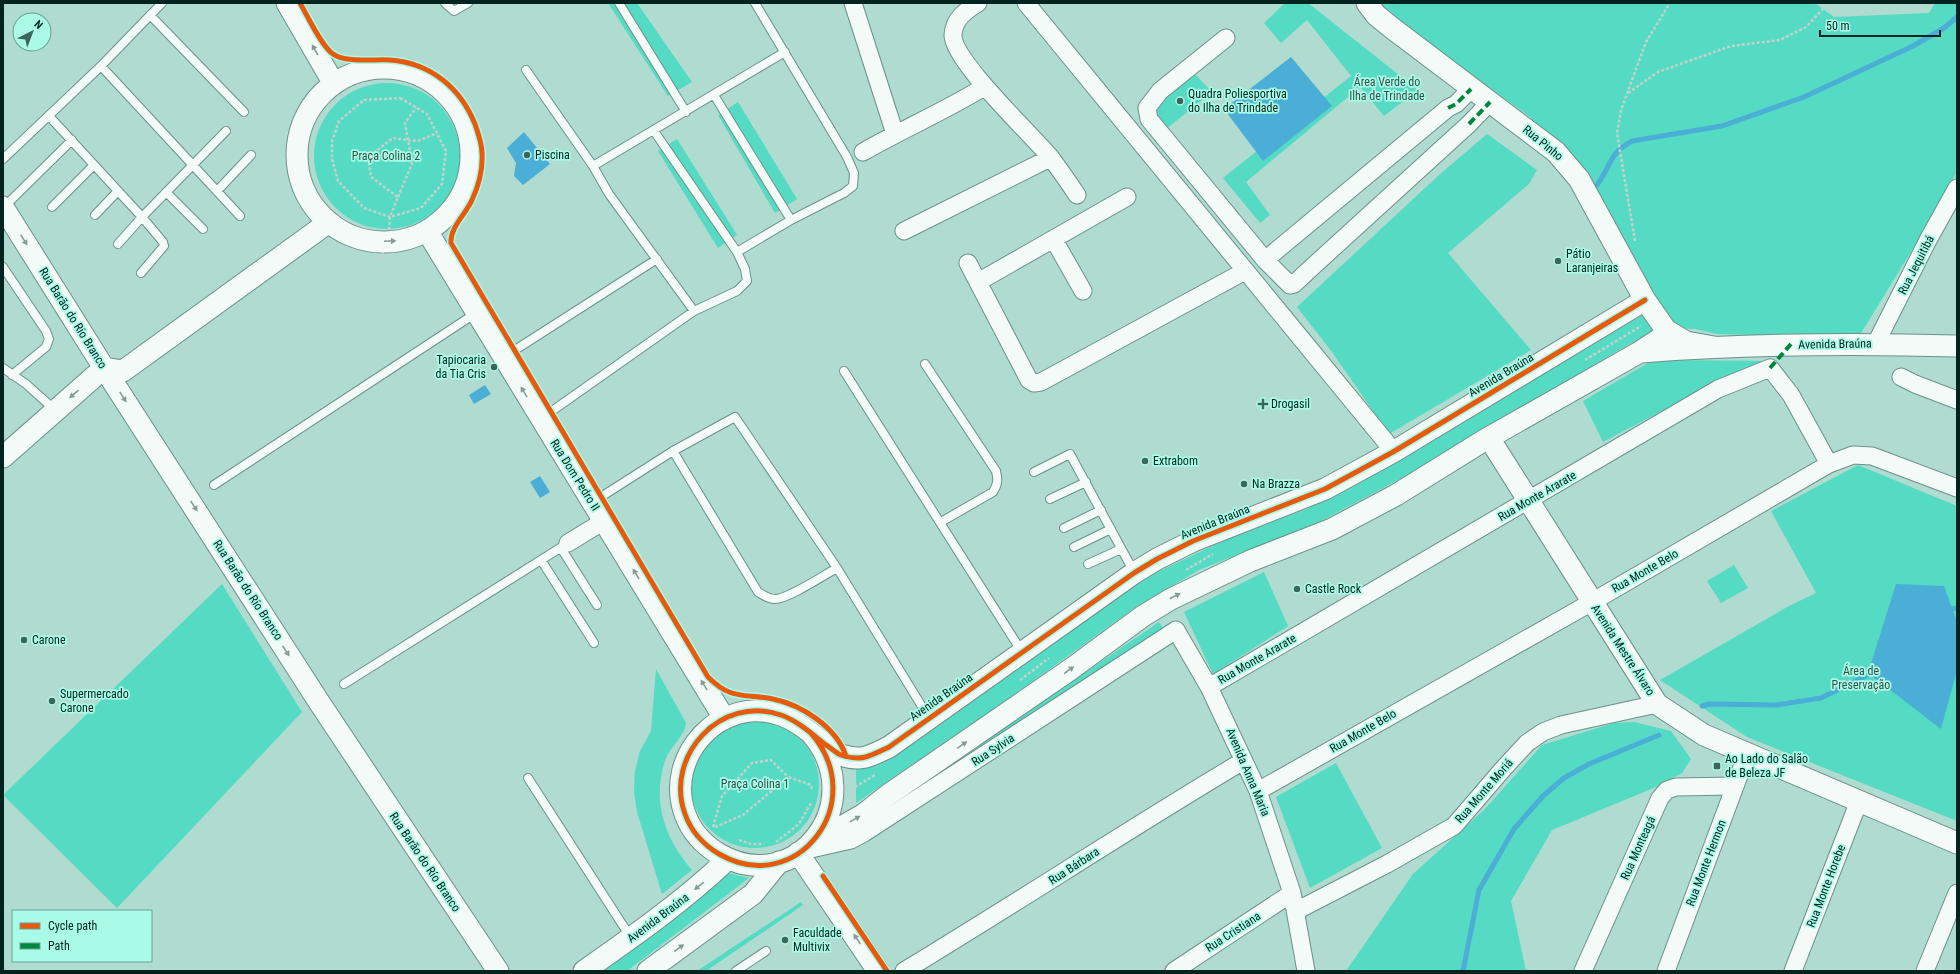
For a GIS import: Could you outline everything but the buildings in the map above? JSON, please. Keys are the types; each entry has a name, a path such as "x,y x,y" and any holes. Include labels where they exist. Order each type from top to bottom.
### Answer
{"street":[{"path":"288,3 334,84"},
{"path":"853,3 895,134"},
{"path":"978,3 964,11 955,24 953,37 964,58 984,87 1050,158 1077,195"},
{"path":"1026,3 1393,452"},
{"name":"Rua Pinho","path":"1367,3 1376,15 1471,89 1556,152 1568,164 1579,179 1645,300 1666,330"},
{"path":"1226,38 1160,91 1147,108 1149,119 1265,260 1286,283 1290,285 1294,284 1463,130 1490,102"},
{"path":"385,68 411,72 424,78 445,93 461,115 470,140 471,167 468,180 463,192 448,215 427,231 384,250 369,240 350,235 329,222 320,213 306,193 298,170 297,157 300,133 304,121 316,100 334,84 358,72 371,69 385,68"},
{"path":"863,152 895,134 951,107 984,87"},
{"path":"1265,260 1448,108 1456,104 1471,89"},
{"path":"904,231 1050,158"},
{"name":"Rua Jequitibá","path":"1876,343 1928,240 1957,188"},
{"path":"978,282 1127,198"},
{"name":"Rua Barão do Río Branco","path":"3,207 104,368 417,851 498,971"},
{"path":"3,457 104,368 123,371 329,222"},
{"name":"Rua Dom Pedro II","path":"427,231 724,718"},
{"path":"1054,240 1083,291"},
{"path":"968,263 1029,380 1034,383 1041,382 1245,270"},
{"name":"Avenida Braúna","path":"810,732 840,755 864,759 889,747 1134,573 1157,559 1193,541 1325,490 1393,452 1645,300"},
{"path":"1638,352 1661,338 1666,330"},
{"name":"Avenida Braúna","path":"1666,330 1686,342 1714,347"},
{"name":"Avenida Braúna","path":"776,853 803,850 864,814 888,795 1071,669 1143,616 1171,599 1250,561 1332,529 1396,495 1489,438 1638,352 1714,347 1876,343 1957,346"},
{"name":"Rua Monte Ararate","path":"1209,687 1530,501 1718,389 1770,368 1791,395 1829,464"},
{"path":"1901,376 1915,384 1957,400"},
{"name":"Avenida Mestre Álvaro","path":"1489,438 1657,704 1704,735 1957,843"},
{"name":"Rua Monte Belo","path":"1258,791 1592,602 1829,464 1853,455 1872,456 1957,488"},
{"path":"564,545 604,521"},
{"name":"Rua Sylvia","path":"803,850 851,840 864,833 1176,630"},
{"name":"Avenida Anna Maria","path":"1176,630 1209,687 1258,791 1292,893 1306,971"},
{"name":"Rua Monte Moriá","path":"1296,911 1387,864 1454,826 1503,769 1528,743 1543,732 1561,725 1657,704"},
{"path":"776,853 753,865 728,859 711,849 705,832 690,825 681,802 680,789 684,764 695,742 713,724 724,718 746,712 769,712 791,719 810,732 824,750 834,781 832,804 826,821 817,836 803,850 874,968"},
{"name":"Rua Monte Hermon","path":"1666,971 1747,754"},
{"name":"Rua Bárbara","path":"904,971 1008,908 1153,815 1244,761"},
{"name":"Rua Monteagá","path":"1583,971 1660,798 1667,790 1676,787 1735,786"},
{"name":"Rua Monte Horebe","path":"1793,971 1859,801"},
{"path":"648,971 753,894 776,853"},
{"name":"Avenida Braúna","path":"584,971 631,938 702,884 728,859"},
{"name":"Rua Cristiana","path":"1174,971 1292,893"},
{"path":"1925,971 1957,893"}],"lane":[{"path":"3,159 101,66 162,3"},
{"path":"444,3 454,11 468,3"},
{"path":"619,3 686,112"},
{"path":"737,252 792,220 844,193 853,186 854,173 847,157 755,3"},
{"path":"150,15 244,112"},
{"path":"593,166 785,52"},
{"path":"101,66 240,216"},
{"path":"526,70 593,166 609,194 694,311"},
{"path":"714,95 792,220"},
{"path":"49,116 142,217 163,242 164,246 140,273"},
{"path":"118,244 142,217 226,131"},
{"path":"541,419 694,311 737,291 747,280 745,269 737,252 654,131"},
{"path":"3,207 72,140"},
{"path":"217,191 252,155"},
{"path":"52,207 94,165"},
{"path":"95,215 118,192"},
{"path":"166,192 203,229"},
{"path":"503,357 657,259"},
{"path":"3,267 46,331 49,340 46,347 12,375"},
{"path":"214,485 476,312"},
{"path":"925,364 996,471 998,479 997,486 993,492 941,522"},
{"path":"3,368 26,384 55,410"},
{"path":"844,371 1022,652"},
{"path":"592,502 673,451 735,417 837,568 929,718"},
{"path":"673,451 758,592 766,598 775,599 785,597 837,568"},
{"path":"1034,472 1070,454 1134,573"},
{"path":"1050,499 1086,482"},
{"path":"1064,528 1101,510"},
{"path":"1074,547 1110,529"},
{"path":"344,684 564,545 596,604"},
{"path":"1088,564 1121,549"},
{"path":"541,560 594,643"},
{"path":"528,778 631,938"},
{"path":"736,971 766,951"}],"path":[{"path":"1635,242 1626,177 1617,133 1621,110 1646,42 1670,3"},
{"path":"1628,93 1658,72 1731,46 1780,40 1806,27 1822,10 1826,3"},
{"path":"400,98 427,114 437,133 446,151 442,184 421,208 390,217 364,208 338,181 332,159 332,140 339,121 364,100 400,98"},
{"path":"384,250 390,217 412,164 405,123 416,108"},
{"path":"398,197 371,177 368,157 393,138 418,141 437,133"},
{"path":"705,832 722,796 752,763 772,760 788,776 811,786 814,798 799,824 776,853"},
{"path":"705,832 743,816 788,776"},
{"path":"705,832 720,832"},
{"path":"732,838 750,844 765,844"}],"green space":[{"path":"608,3 637,3 692,82 668,96"},
{"name":"Área Verde do Ilha de Trindade","path":"1285,3 1308,3 1418,90 1384,116 1360,87 1246,182 1270,215 1260,223 1223,178 1351,76 1307,20 1281,43 1264,23"},
{"path":"1375,3 1815,3 1834,17 1929,13 1935,3 1957,3 1957,172 1922,234 1858,338 1717,334 1695,329 1671,328 1574,164 1530,117 1377,7"},
{"name":"Quadra Poliesportiva do Ilha de Trindade","path":"1193,72 1212,92 1165,130 1150,110"},
{"name":"Praça Colina 2","path":"380,83 394,83 415,88 428,95 439,104 448,115 455,128 459,142 459,170 455,184 448,197 439,208 428,217 415,224 394,229 380,229 353,221 341,213 330,202 319,184 314,163 314,149 322,122 330,110 341,99 359,88"},
{"path":"738,102 797,199 775,213 718,115"},
{"path":"1487,134 1537,170 1529,184 1448,253 1531,350 1389,434 1332,352 1297,307 1439,175"},
{"path":"677,139 737,235 718,248 658,151"},
{"path":"1644,314 1653,330 1429,463 1321,521 1199,570 1137,606 1022,689 856,803 856,766 1147,577 1244,531 1307,509"},
{"path":"1653,360 1777,361 1726,377 1603,442 1583,401"},
{"name":"Área de Preservação","path":"1858,465 1957,506 1957,821 1747,737 1660,680 1789,606 1816,593 1771,511"},
{"path":"1734,565 1748,588 1721,603 1707,581"},
{"path":"1264,572 1288,626 1213,674 1184,612"},
{"path":"222,584 302,712 117,908 3,795"},
{"path":"1159,622 1164,630 980,751 977,744"},
{"path":"656,669 686,723 681,737 666,758 660,788 660,803 663,817 674,845 692,870 662,894 637,812 634,792 635,771 640,751 651,731"},
{"name":"Praça Colina 1","path":"749,720 761,720 780,724 801,738 815,759 819,784 815,809 801,830 780,844 761,848 749,848 730,844 709,830 695,809 691,790 691,778 695,759 709,738 730,724"},
{"path":"1634,722 1671,731 1691,759 1682,773 1656,787 1552,830 1511,901 1526,971 1346,971 1413,874 1484,810 1542,745 1614,723"},
{"path":"1336,763 1382,848 1310,888 1276,797"},
{"path":"728,873 749,878 627,971 594,971"},
{"path":"801,902 803,905 706,971 697,971"}],"water":[{"path":"1291,57 1332,106 1263,161 1224,109"},
{"name":"Piscina","path":"524,132 550,164 523,185 514,176 516,163 507,148"},
{"path":"485,385 491,394 474,404 469,395"},
{"path":"540,476 550,492 540,498 530,482"},
{"path":"1896,584 1944,586 1957,622 1957,670 1941,729 1868,673"}],"waterway":[{"path":"1597,185 1614,155 1632,141 1722,126 1804,97 1913,46 1944,28 1957,17"},
{"path":"1946,610 1957,608"},
{"path":"1702,706 1710,704 1777,705 1821,698 1876,671"},
{"path":"1463,971 1479,890 1514,829 1543,796 1564,778 1589,764 1659,735"}],"marked path":[{"path":"1448,108 1456,104 1471,89"},
{"path":"1469,124 1490,102"},
{"path":"1770,368 1791,344"}],"cycle path":[{"path":"300,3 324,45 338,57 352,60 390,60 418,66 442,79 461,99 469,111 479,134 482,149 482,165 479,183 469,205 453,232 451,243 708,677 716,685 731,693 773,699 795,706 806,712 826,727 841,745 846,756"},
{"path":"810,732 827,759 833,786 829,813 817,836 798,853 775,864 748,865 719,854 703,842 694,832 685,814 681,792 683,771 690,752 703,735 719,722 738,713 759,711 781,715 799,724 810,732 815,737 841,755 860,758 876,753 889,747 1134,573 1157,559 1193,541 1325,489 1393,452 1645,300"},
{"path":"823,876 887,971"}],"place":[{"name":"Quadra Poliesportiva do Ilha de Trindade","path":"1180,101"},
{"name":"Piscina","path":"527,155"},
{"name":"Pátio Laranjeiras","path":"1558,261"},
{"name":"Tapiocaria da Tia Cris","path":"494,367"},
{"name":"Drogasil","path":"1263,404"},
{"name":"Extrabom","path":"1145,461"},
{"name":"Na Brazza","path":"1244,484"},
{"name":"Castle Rock","path":"1297,589"},
{"name":"Carone","path":"24,640"},
{"name":"Supermercado Carone","path":"52,701"},
{"name":"Ao Lado do Salão de Beleza JF","path":"1717,766"},
{"name":"Faculdade Multivix","path":"785,940"}]}
